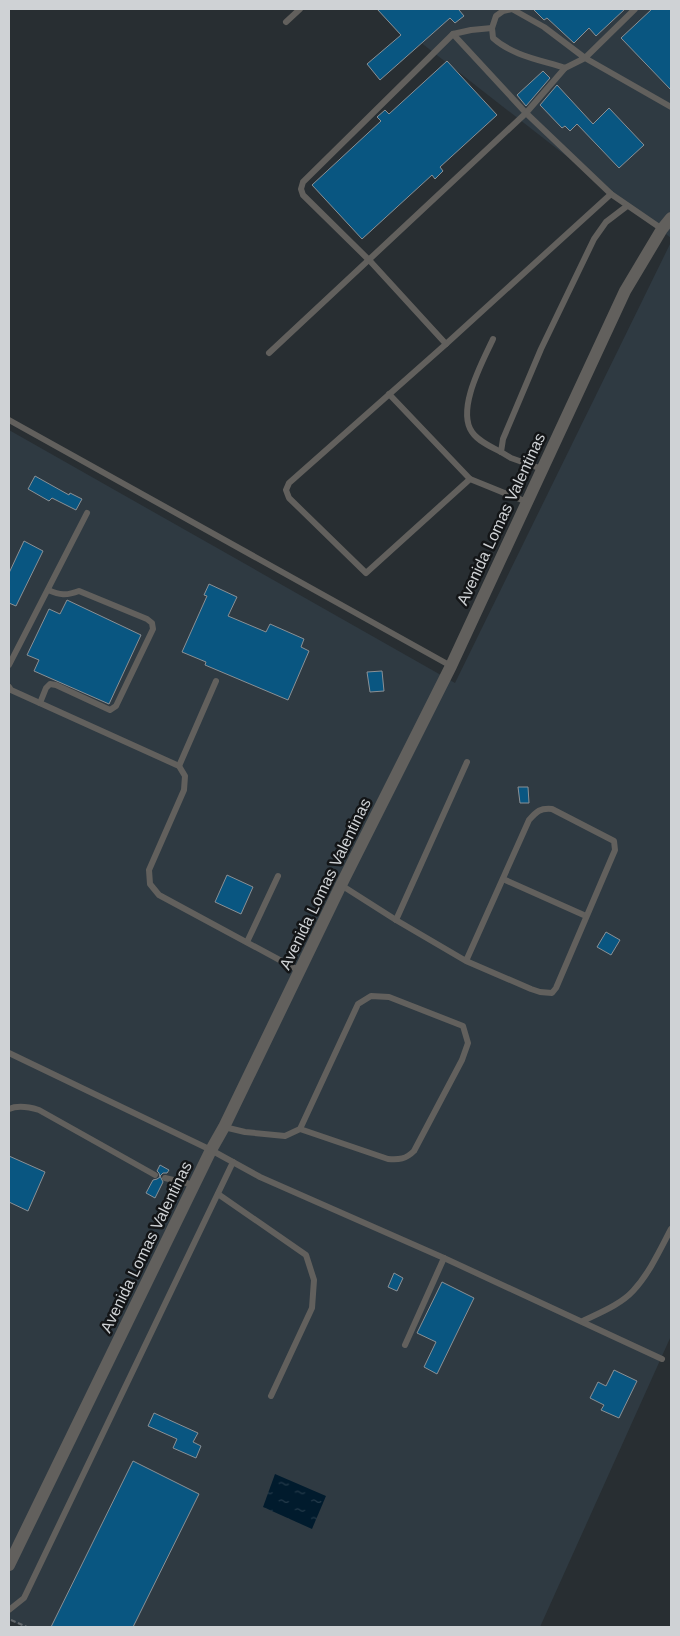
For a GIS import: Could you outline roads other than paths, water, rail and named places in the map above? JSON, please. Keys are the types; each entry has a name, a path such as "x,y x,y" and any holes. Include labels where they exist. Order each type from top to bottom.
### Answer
{"street":[{"name":"Avenida Lomas Valentinas","path":"9,1565 341,885 451,666 625,291 662,229 671,218"}],"lane":[{"path":"286,22 300,9"},
{"path":"565,68 503,47 493,38 492,28 496,16 512,9 544,27 586,58 671,106"},
{"path":"269,353 526,113 565,68 586,58 635,9"},
{"path":"446,344 370,260 303,195 301,189 303,182 453,34 492,28"},
{"path":"453,34 526,113 611,194 662,229"},
{"path":"470,480 366,573 289,498 286,490 289,483 611,194"},
{"path":"501,452 502,439 515,408 594,239 606,222 628,206"},
{"path":"493,339 475,377 467,410 471,432 511,458 542,469"},
{"path":"389,394 470,480 527,502"},
{"path":"9,420 451,666"},
{"path":"9,665 86,512"},
{"path":"40,703 46,688 50,684 110,710 116,706 153,629 152,623 147,619 79,591 68,595 59,595 48,590"},
{"path":"179,766 216,681"},
{"path":"9,687 11,690 179,766 185,776 184,790 149,870 150,884 159,895 300,971"},
{"path":"396,920 467,762"},
{"path":"341,885 466,961 530,989 552,993 556,988 615,850 614,840 552,809 544,808 537,810 530,820 466,961"},
{"path":"247,942 278,876"},
{"path":"503,879 586,916"},
{"path":"224,1127 245,1132 285,1136 300,1129 358,1004 371,996 388,997 463,1026 468,1043 462,1060 414,1151 409,1156 399,1160 388,1159 300,1129"},
{"path":"9,1053 211,1150 260,1177 444,1258 662,1358"},
{"path":"9,1109 28,1106 39,1110 155,1175"},
{"path":"9,1610 24,1598 233,1162"},
{"path":"164,1178 194,1184"},
{"path":"218,1194 306,1255 314,1280 312,1308 271,1396"},
{"path":"583,1321 632,1293 645,1276 671,1228"},
{"path":"405,1345 444,1258"}],"water":[{"path":"275,1474 326,1496 312,1529 263,1507"}]}
